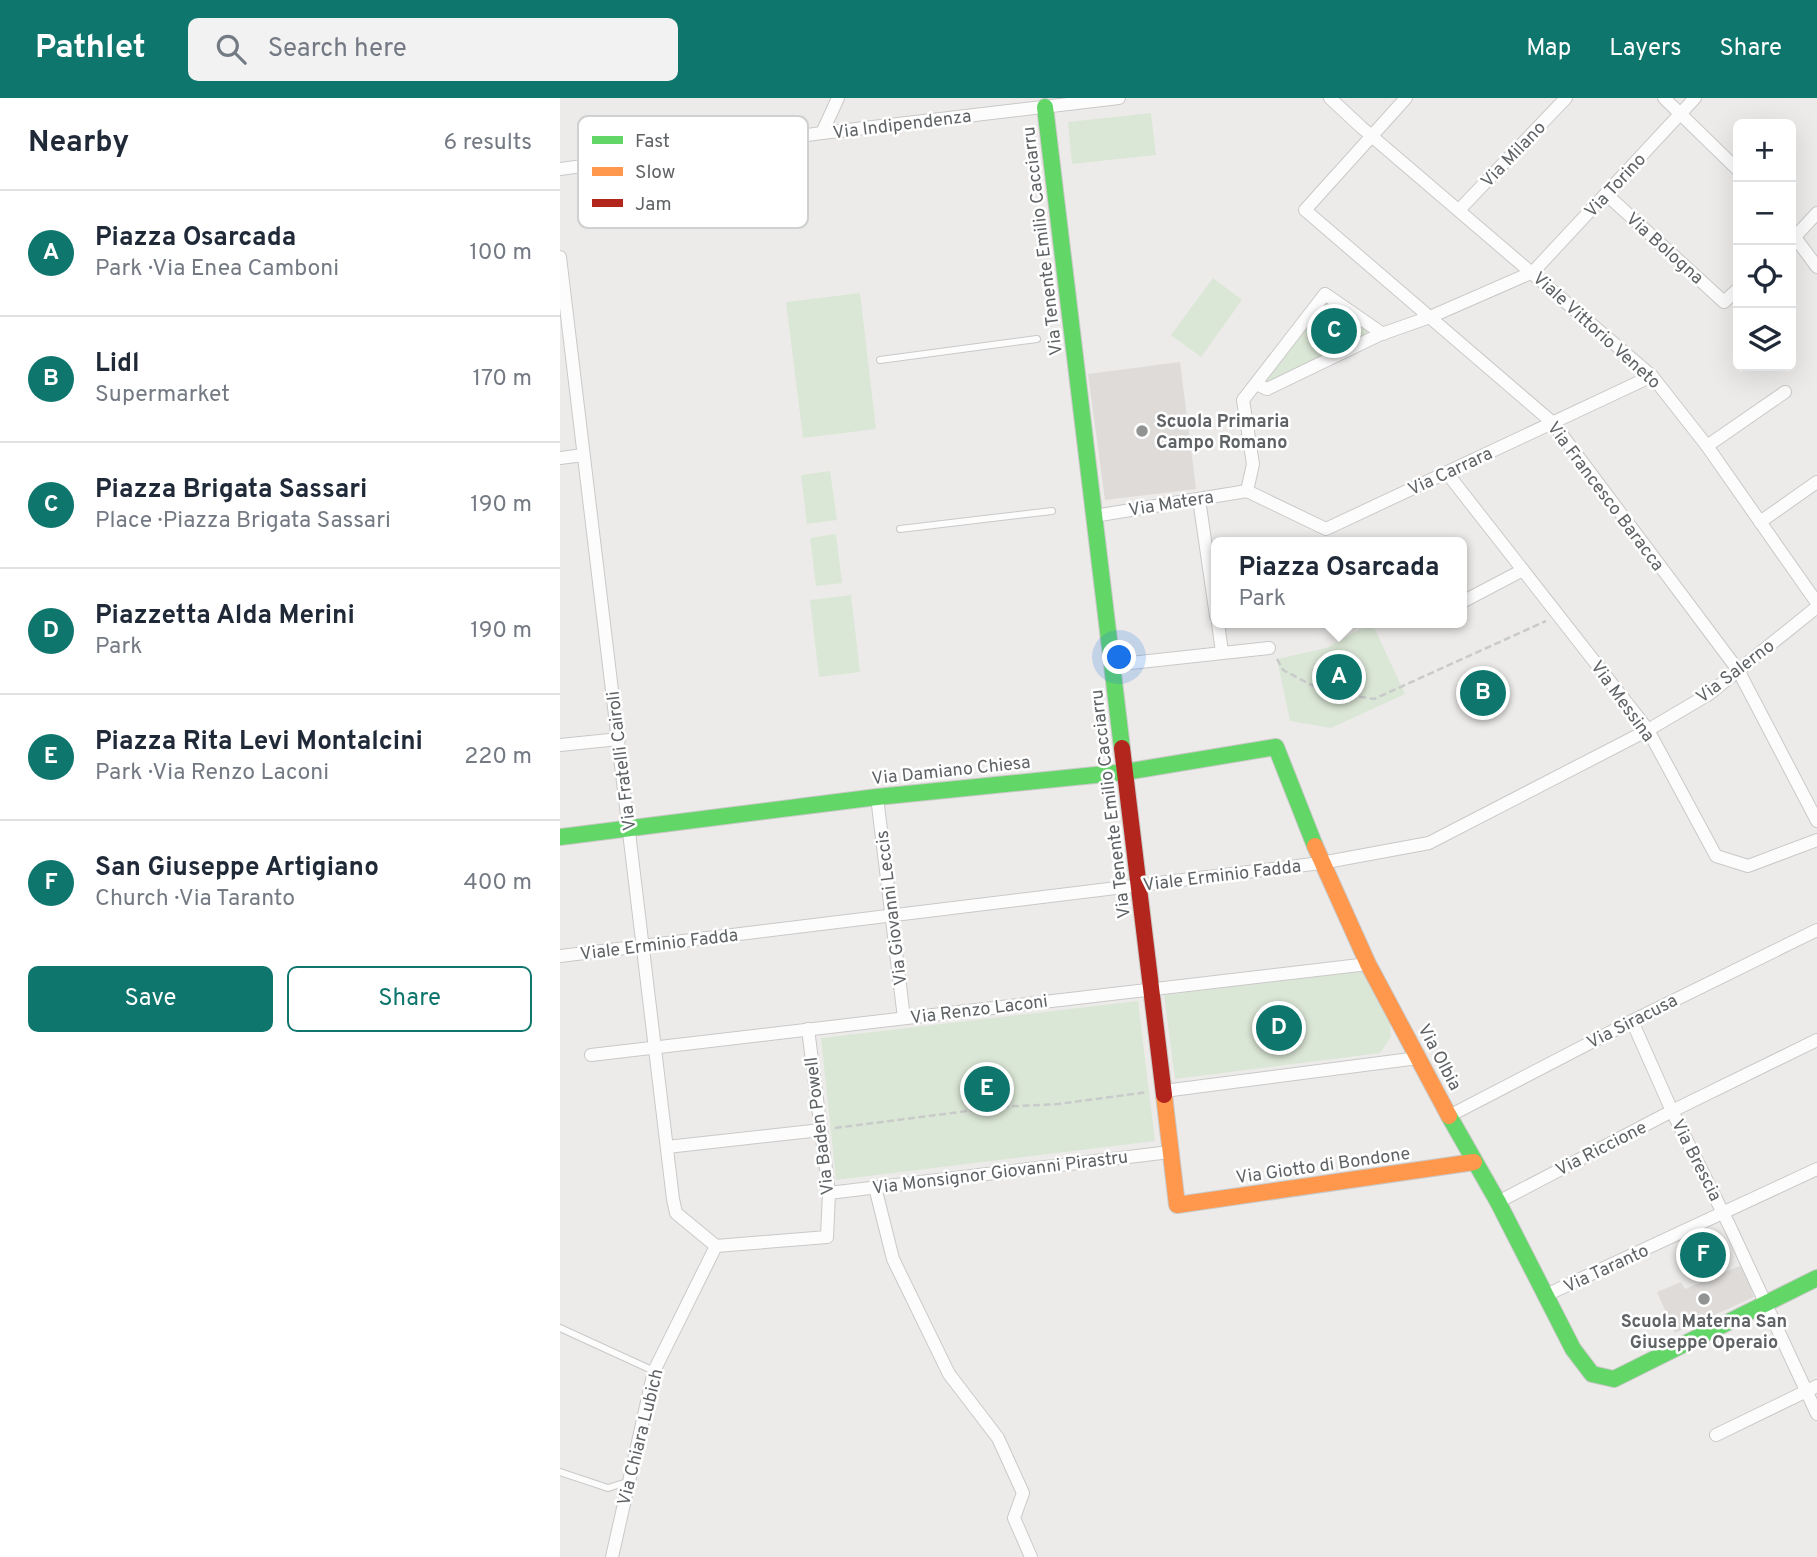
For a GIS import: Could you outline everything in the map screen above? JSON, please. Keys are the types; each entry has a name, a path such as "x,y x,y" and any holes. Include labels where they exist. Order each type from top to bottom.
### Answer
{"street":[{"path":"822,133 838,98"},
{"name":"Via Indipendenza","path":"808,135 1119,98"},
{"name":"Viale Vittorio Veneto","path":"1330,98 1652,376 1707,446 1817,605"},
{"path":"1371,136 1406,98"},
{"name":"Via Milano","path":"1460,210 1566,98"},
{"path":"1664,98 1733,165"},
{"name":"Via Torino","path":"1533,272 1695,98"},
{"name":"Via Tenente Emilio Cacciarru","path":"1045,107 1177,1205"},
{"name":"Via Francesco Baracca","path":"1371,136 1306,210 1553,423 1738,670 1817,821"},
{"name":"Via Indipendenza","path":"560,169 578,167"},
{"name":"Via Bologna","path":"1606,194 1724,302 1733,294"},
{"path":"1796,233 1817,213"},
{"path":"1796,242 1817,267"},
{"name":"Via Fratelli Cairoli","path":"560,257 566,373 583,455 676,1213 716,1246"},
{"path":"1256,384 1267,389 1383,334 1430,317 1533,272"},
{"path":"1247,491 1253,464 1243,400 1325,294 1383,334"},
{"name":"Via Carrara","path":"1247,491 1326,529 1652,376"},
{"path":"1707,446 1785,392"},
{"path":"560,458 583,455"},
{"name":"Via Messina","path":"1447,472 1648,730 1716,856 1748,866 1817,840"},
{"path":"1760,522 1817,482"},
{"name":"Via Matera","path":"1094,516 1247,491"},
{"path":"1199,499 1211,582"},
{"path":"1467,599 1523,570"},
{"name":"Via Salerno","path":"1648,730 1709,694 1817,605"},
{"path":"1218,628 1222,652"},
{"path":"1112,665 1269,648"},
{"name":"Viale Erminio Fadda","path":"560,956 1321,863 1429,843 1648,730"},
{"path":"560,745 619,739"},
{"name":"Via Damiano Chiesa","path":"560,837 877,797 1125,772 1276,747"},
{"name":"Via Olbia","path":"1276,747 1321,863 1368,964 1474,1162 1499,1202 1573,1349 1592,1374 1614,1379 1766,1302"},
{"name":"Via Giovanni Leccis","path":"877,797 904,1018"},
{"name":"Via Siracusa","path":"1450,1116 1632,1021 1817,930"},
{"name":"Via Renzo Laconi","path":"591,1055 1368,964"},
{"name":"Via Brescia","path":"1632,1021 1672,1111 1812,1389 1817,1414"},
{"name":"Via Baden Powell","path":"716,1246 827,1237 830,1193 808,1030"},
{"name":"Via Riccione","path":"1499,1202 1672,1111 1817,1040"},
{"path":"1164,1091 1418,1058"},
{"path":"667,1147 821,1130"},
{"name":"Via Monsignor Giovanni Pirastru","path":"830,1193 1170,1152"},
{"name":"Via Giotto di Bondone","path":"1177,1205 1474,1162"},
{"name":"Via Taranto","path":"1546,1295 1817,1169"},
{"path":"875,1187 893,1259 949,1374 998,1438 1023,1493 1014,1518 1031,1557"},
{"name":"Via Chiara Lubich","path":"612,1557 654,1371 716,1246"},
{"path":"1766,1302 1817,1278"},
{"path":"1716,1435 1812,1389"}],"lane":[{"path":"880,360 1037,339"},
{"path":"900,529 1052,511"},
{"path":"560,1328 654,1371"},
{"path":"560,1472 608,1488 627,1482"}],"path":[{"path":"1277,659 1283,670 1323,691 1374,699 1559,615"},
{"path":"821,1130 999,1107 1058,1104 1164,1091"}],"shaded area":[{"name":"Scuola Primaria Campo Romano","path":"1180,362 1196,489 1105,500 1088,374"},
{"name":"Scuola Materna San Giuseppe Operaio","path":"1742,1265 1754,1297 1675,1333 1657,1292 1681,1282 1685,1289"}],"green space":[{"path":"1151,113 1156,155 1072,164 1068,122"},
{"path":"1213,278 1242,300 1201,357 1171,335"},
{"path":"860,293 876,429 803,438 786,302"},
{"path":"1328,300 1377,334 1271,385 1263,380"},
{"path":"830,471 837,520 807,524 801,475"},
{"path":"836,534 842,583 816,586 810,538"},
{"path":"851,595 860,672 819,677 810,600"},
{"path":"1363,628 1374,628 1405,694 1331,728 1290,721 1277,659 1326,648"},
{"path":"1365,971 1390,1019 1391,1037 1380,1053 1175,1079 1164,995"},
{"path":"1138,1001 1155,1141 836,1180 821,1038"}],"traffic: fast":[{"path":"1045,107 1122,748"},
{"path":"560,837 877,797 1125,772 1276,747 1315,846"},
{"path":"1449,1116 1498,1202 1573,1349 1592,1374 1614,1379 1817,1278"}],"traffic: slow":[{"path":"1315,846 1368,964 1449,1116"},
{"path":"1164,1095 1177,1205 1474,1162"}],"traffic: jam":[{"path":"1122,748 1164,1095"}],"place":[{"name":"Piazza Brigata Sassari","path":"1334,331"},
{"name":"Scuola Primaria Campo Romano","path":"1142,431"},
{"name":"Piazza Osarcada","path":"1339,677"},
{"name":"Lidl","path":"1483,693"},
{"name":"Piazzetta Alda Merini","path":"1279,1028"},
{"name":"Piazza Rita Levi Montalcini","path":"987,1089"},
{"name":"San Giuseppe Artigiano","path":"1703,1255"},
{"name":"Scuola Materna San Giuseppe Operaio","path":"1704,1299"}]}
